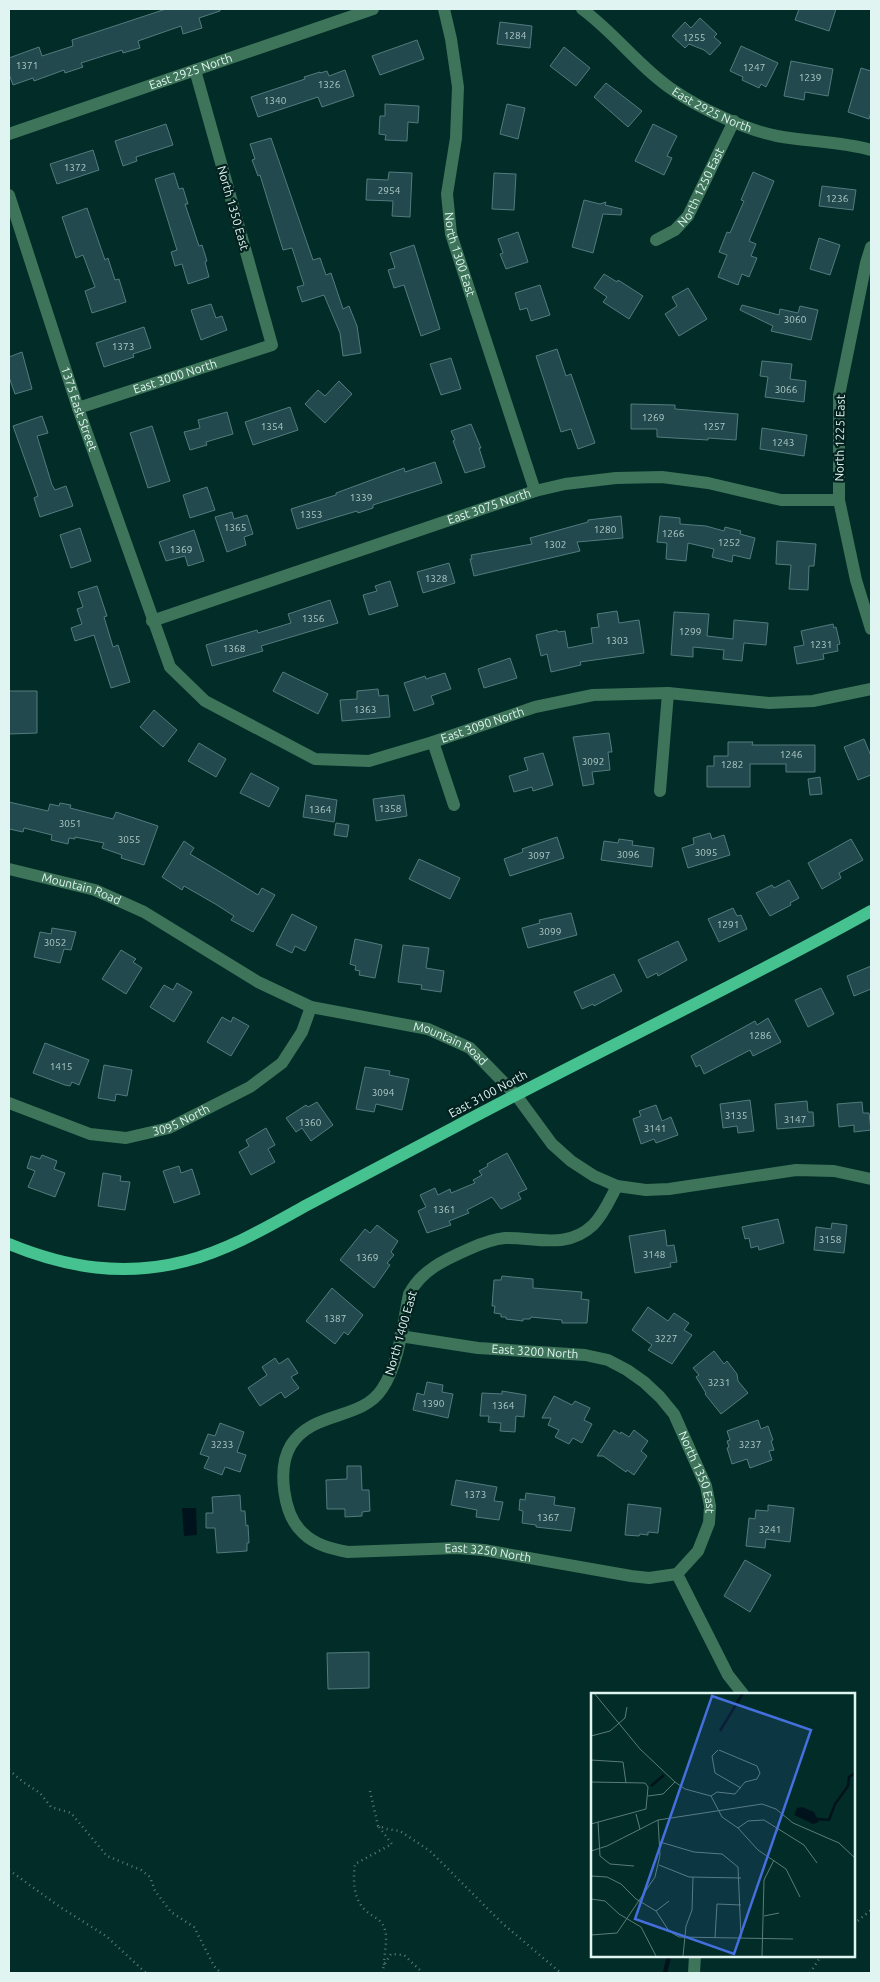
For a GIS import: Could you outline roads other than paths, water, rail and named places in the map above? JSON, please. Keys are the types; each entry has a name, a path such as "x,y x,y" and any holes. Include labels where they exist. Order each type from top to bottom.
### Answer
{"main road":[{"name":"East 3100 North","path":"9,1244 58,1262 108,1270 161,1266 187,1261 212,1253 293,1213 871,911"}],"street":[{"name":"East 2925 North","path":"9,134 372,9"},
{"name":"North 1300 East","path":"444,9 451,39 458,86 456,138 447,194 451,234 535,491"},
{"name":"East 2925 North","path":"582,9 595,18 650,72 672,90 734,121 777,136 848,143 871,150"},
{"name":"North 1350 East","path":"195,70 272,345"},
{"name":"North 1250 East","path":"656,240 675,230 688,216 734,121"},
{"name":"1375 East Street","path":"9,195 78,408 152,621"},
{"name":"North 1225 East","path":"871,247 866,263 839,395 839,500 856,580 871,629"},
{"name":"East 3000 North","path":"78,408 272,345"},
{"name":"East 3075 North","path":"152,621 535,491 565,484 616,478 662,477 708,484 782,500 839,500"},
{"name":"East 3090 North","path":"152,621 170,667 205,701 315,759 369,761 433,742 535,707 593,695 668,693 769,704 813,701 871,689"},
{"path":"660,791 668,693"},
{"path":"433,742 454,805"},
{"name":"Mountain Road","path":"9,869 95,890 120,901 144,912 258,982 311,1007 428,1029 470,1048 516,1095 552,1144 571,1161 594,1176 617,1186 646,1190 670,1190 796,1170 834,1170 871,1179"},
{"name":"3095 North","path":"9,1103 90,1134 126,1138 169,1128 250,1087 282,1063 302,1032 311,1007"},
{"name":"North 1400 East","path":"302,1533 285,1502 284,1465 291,1445 303,1432 318,1421 349,1412 368,1403 382,1390 390,1375 410,1294 416,1283 428,1270 444,1260 488,1241 505,1238 545,1242 563,1240 577,1235 592,1226 603,1212 617,1186"},
{"name":"East 3200 North","path":"400,1336 478,1348 585,1355 608,1360 626,1370 660,1397"},
{"name":"North 1350 East","path":"660,1397 674,1414 706,1486 710,1506 709,1523 698,1551 677,1574"},
{"name":"East 3250 North","path":"302,1533 332,1550 348,1552 456,1548 484,1550 640,1577 649,1578 677,1574"},
{"path":"677,1574 728,1675 742,1693"},
{"path":"694,1973 695,1957"}],"water":[{"path":"182,1508 196,1508 197,1535 184,1536"}],"waterway":[{"path":"665,1973 669,1957"}]}
